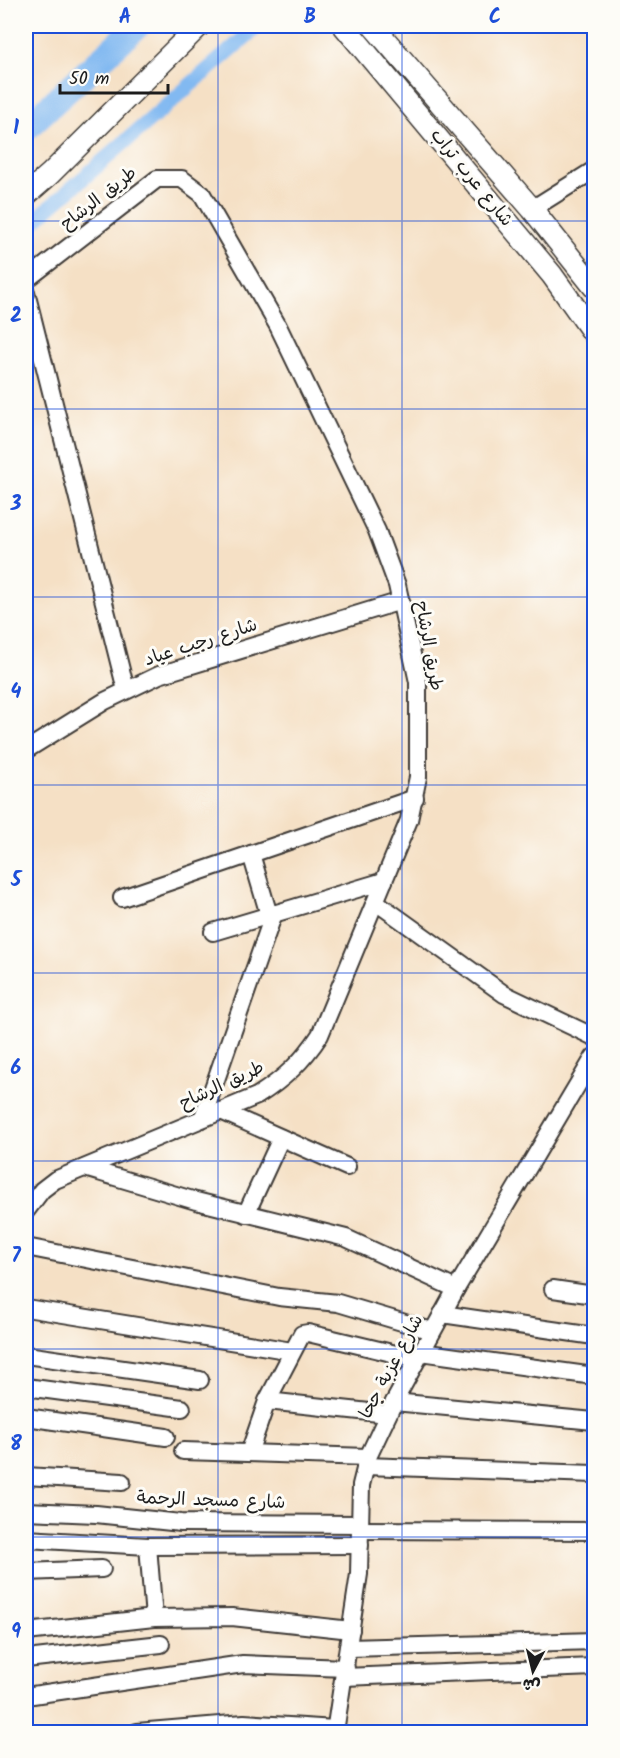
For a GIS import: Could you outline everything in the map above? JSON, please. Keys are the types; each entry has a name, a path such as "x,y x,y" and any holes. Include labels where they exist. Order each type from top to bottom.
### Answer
{"street":[{"path":"26,195 199,26"},
{"name":"شارع عرب تراب","path":"344,26 552,275 594,334"},
{"name":"شارع عرب تراب","path":"373,26 532,209 594,287"},
{"path":"532,209 594,170"},
{"name":"طريق الرشاح","path":"26,280 157,179 176,178 193,185 202,194 272,316 314,397 377,531 400,601 418,682 419,757 415,798 409,820 320,1035 308,1053 276,1084 257,1096 55,1180 27,1205"},
{"path":"26,292 126,690"},
{"name":"شارع رجب عياد","path":"26,750 126,690 167,672 400,601"},
{"path":"122,898 415,798"},
{"path":"203,1117 271,914 251,854"},
{"path":"213,932 384,881"},
{"path":"376,902 504,994 594,1037"},
{"name":"شارع عزبة جحا","path":"335,1731 359,1574 361,1485 366,1462 391,1408 432,1331 594,1057"},
{"path":"220,1111 347,1167"},
{"path":"246,1214 281,1138"},
{"path":"85,1168 246,1214 360,1243 456,1289"},
{"path":"26,1247 279,1297 338,1303 432,1331"},
{"path":"553,1289 594,1295"},
{"path":"26,1308 292,1351"},
{"path":"442,1314 594,1336"},
{"path":"249,1454 267,1401 299,1336 308,1333 419,1355 594,1376"},
{"path":"26,1355 200,1380"},
{"path":"26,1388 183,1407"},
{"path":"267,1401 594,1421"},
{"path":"26,1417 166,1437"},
{"path":"183,1451 594,1474"},
{"path":"26,1476 123,1482"},
{"name":"شارع مسجد الرحمة","path":"26,1511 360,1533"},
{"path":"26,1539 148,1545 360,1533 594,1531"},
{"path":"148,1545 154,1618"},
{"path":"26,1572 102,1569"},
{"path":"26,1632 154,1618 232,1617 351,1630"},
{"path":"349,1648 594,1641"},
{"path":"26,1659 160,1644"},
{"path":"26,1696 243,1664 345,1672 594,1667"},
{"path":"137,1732 244,1723 335,1731"}],"waterway":[{"path":"26,128 137,26"},
{"path":"26,228 258,26"}]}
